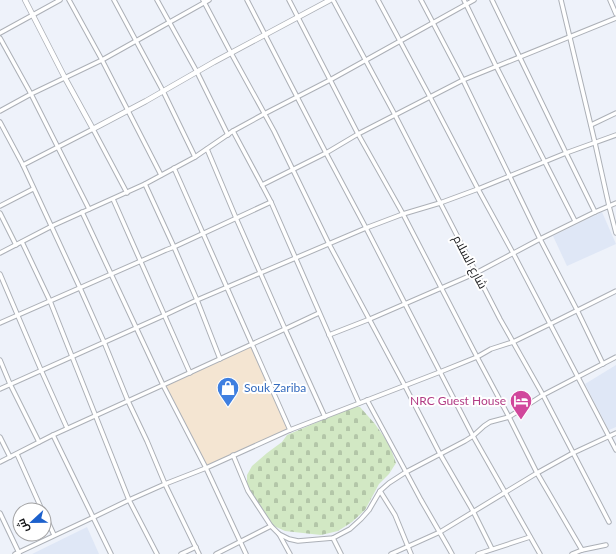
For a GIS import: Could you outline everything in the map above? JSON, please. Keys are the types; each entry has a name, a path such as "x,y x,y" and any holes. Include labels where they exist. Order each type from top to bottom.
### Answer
{"street":[{"path":"25,0 127,193"},
{"path":"0,34 60,0"},
{"path":"69,0 102,60 161,175"},
{"path":"114,0 195,157"},
{"path":"157,0 197,72 228,135"},
{"path":"0,111 30,94 102,60 204,1 209,0"},
{"path":"247,0 440,372 540,554"},
{"path":"289,0 358,134 442,288 537,472 582,550"},
{"path":"23,165 93,129 230,53 331,0"},
{"name":"شارع السلام","path":"331,0 395,115 500,319 543,395 609,522"},
{"path":"378,0 616,450"},
{"path":"421,0 463,80 603,364"},
{"path":"0,253 52,226 145,184 195,157 233,131 366,61 465,2 474,0"},
{"path":"492,0 566,154 596,212"},
{"path":"561,0 616,233"},
{"path":"611,0 616,14"},
{"path":"204,1 230,53 274,131 329,244 492,549"},
{"path":"465,2 575,222"},
{"path":"262,184 326,153 358,134 463,80 616,18"},
{"path":"0,38 89,209"},
{"path":"591,125 616,113"},
{"path":"0,122 23,165 33,189 52,226 104,342 128,401 148,441 165,484 199,554"},
{"path":"233,131 271,202 359,403"},
{"path":"0,389 197,300 366,228 403,214 478,190 545,162 616,135"},
{"path":"207,149 236,218 325,417"},
{"path":"174,168 290,430"},
{"path":"145,184 197,300 220,359"},
{"path":"0,206 33,189"},
{"path":"113,199 190,373"},
{"path":"0,323 174,247 271,202"},
{"path":"329,335 476,273 540,238 616,203"},
{"path":"82,212 163,385 206,468 246,554"},
{"path":"0,213 16,245"},
{"path":"22,242 50,301 129,500 157,554"},
{"path":"0,274 67,428"},
{"path":"0,513 18,553 129,500 206,468 290,430 405,386 513,342 616,291"},
{"path":"0,462 67,428 319,313"},
{"path":"279,534 289,539 298,541 333,538 350,529 369,510 380,491 406,472 474,436 490,422 509,417 543,395 616,357"},
{"path":"0,360 10,384 39,442"},
{"path":"367,400 452,554"},
{"path":"391,554 440,532 537,472 616,433"},
{"path":"53,435 111,554"},
{"path":"0,437 10,457"},
{"path":"17,454 38,502"},
{"path":"233,455 248,491 271,526 279,534 290,554"},
{"path":"380,491 395,515 411,554"},
{"path":"216,554 271,526"},
{"path":"52,531 54,535"},
{"path":"478,554 530,537"},
{"path":"333,538 341,554"},
{"path":"572,554 582,550 606,545"},
{"path":"181,554 196,547"}],"shaded area":[{"path":"602,212 616,244 567,266 553,236"},
{"name":"Souk Zariba","path":"252,346 289,430 206,466 165,386"},
{"path":"616,365 616,427 609,430 585,384"},
{"path":"87,527 99,554 32,554"}],"green space":[{"path":"355,406 360,407 375,424 389,444 396,463 389,474 379,484 365,510 352,522 338,531 321,535 285,531 274,526 258,506 247,485 247,475 252,466 282,442 287,435"}],"place":[{"name":"Souk Zariba","path":"228,408"},
{"name":"NRC Guest House","path":"521,420"}]}
